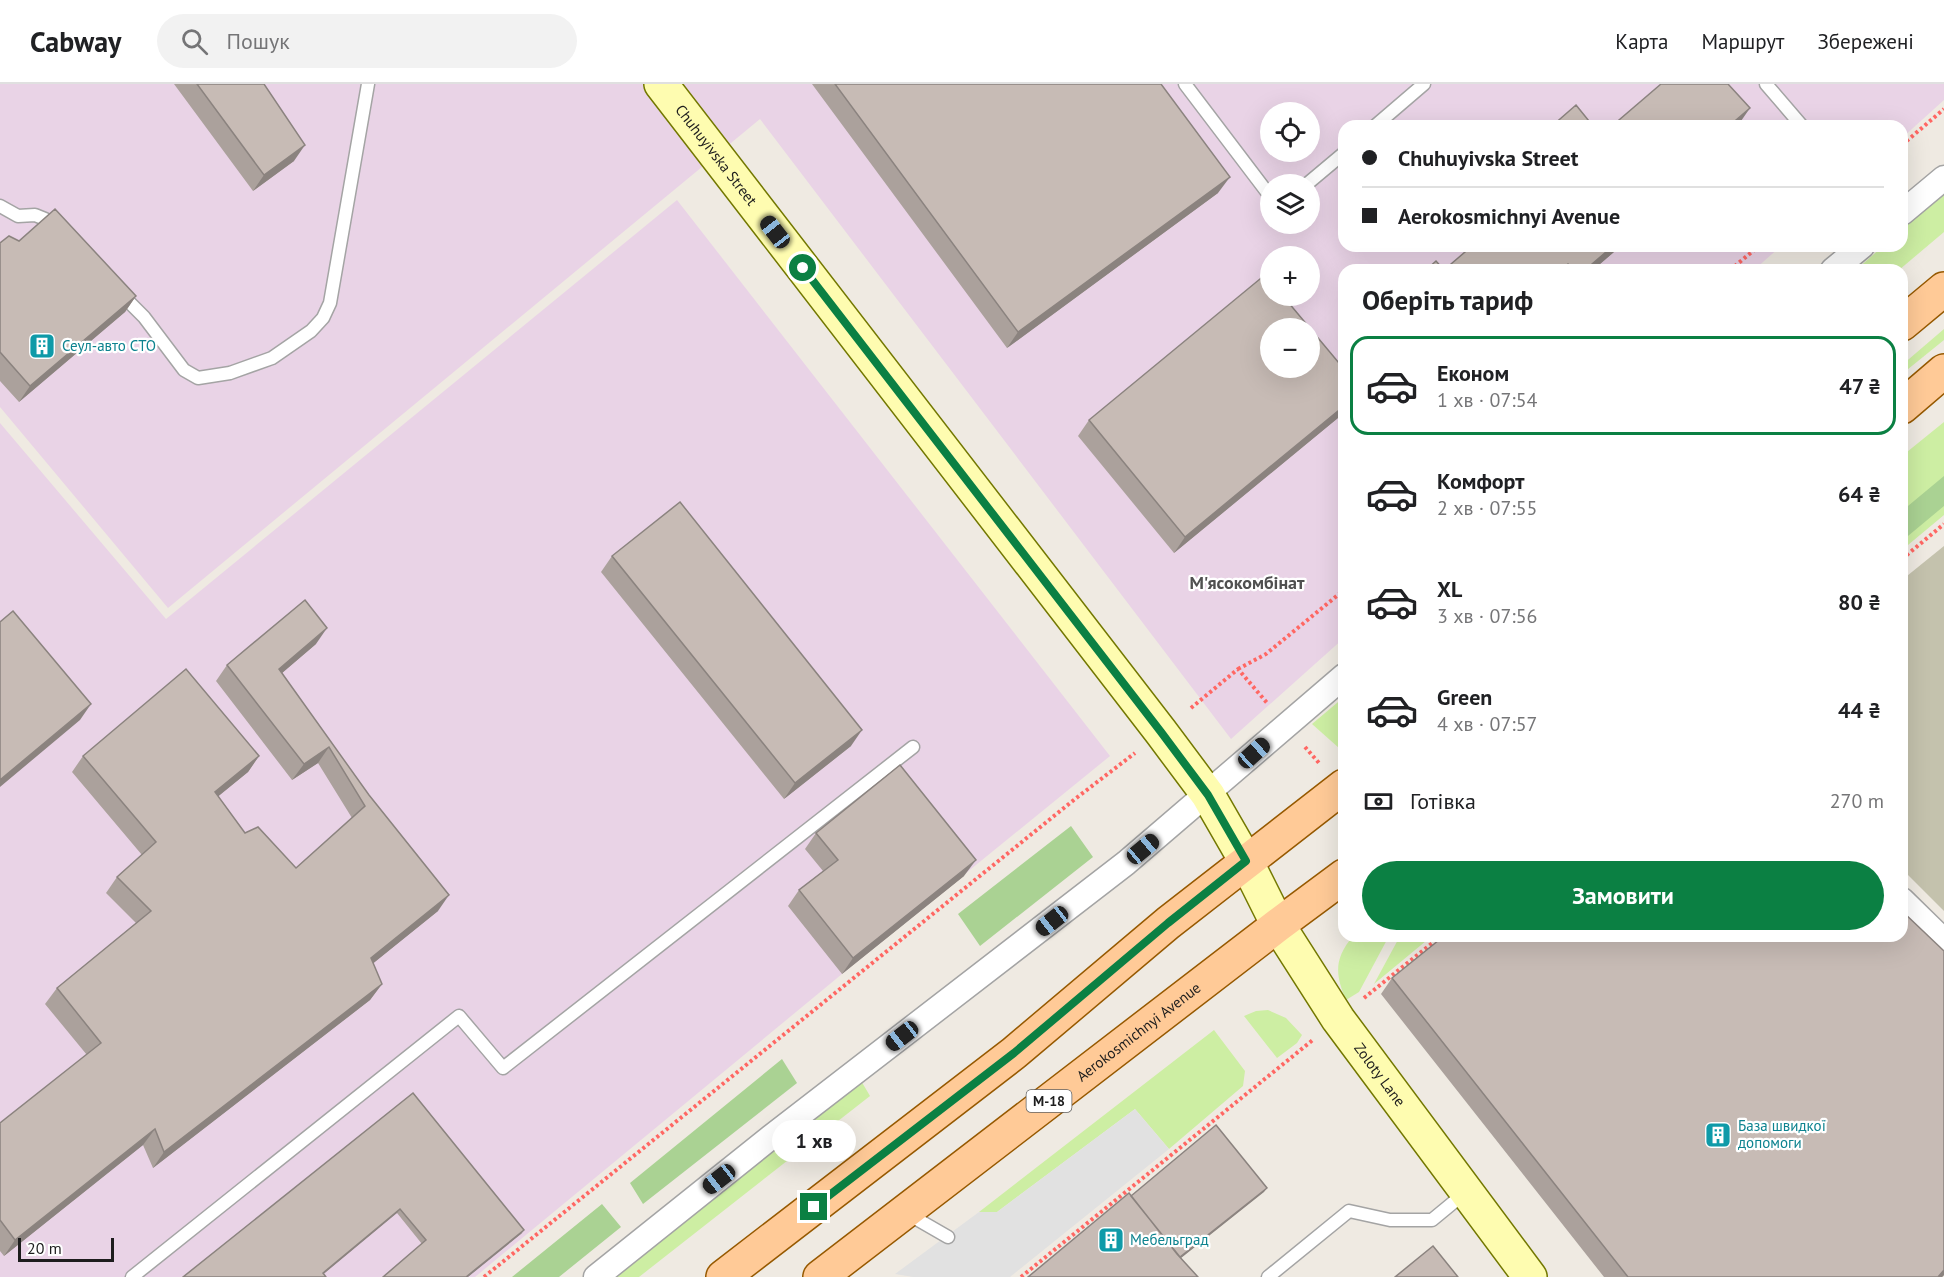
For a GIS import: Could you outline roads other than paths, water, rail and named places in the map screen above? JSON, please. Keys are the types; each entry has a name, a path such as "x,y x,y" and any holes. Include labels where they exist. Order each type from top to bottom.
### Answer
{"main road":[{"path":"1908,319 1944,289"},
{"path":"1908,402 1944,371"},
{"path":"723,1277 1014,1053 1168,923 1246,861 1333,776"},
{"name":"Aerokosmichnyi Avenue","path":"820,1277 1338,880"}],"street":[{"name":"Chuhuyivska Street","path":"661,84 1161,732 1208,795 1246,861"},
{"path":"1908,208 1944,178"},
{"path":"1840,264 1855,252"},
{"path":"596,1277 771,1137 1117,870 1208,795 1285,725 1338,681"},
{"name":"Zoloty Lane","path":"1246,861 1278,925 1338,1018 1530,1277"},
{"path":"1908,906 1944,941"}],"lane":[{"path":"111,284 144,317 184,370 198,378 231,373 272,358 311,331 323,318 330,303 368,84"},
{"path":"1185,84 1260,183"},
{"path":"1382,120 1424,84"},
{"path":"1767,84 1797,120"},
{"path":"1319,174 1338,158"},
{"path":"0,206 18,216 35,215 45,219 62,235"},
{"path":"132,1277 459,1016 503,1068 913,747"},
{"path":"1268,1277 1349,1211 1390,1220 1432,1220 1467,1191"},
{"path":"904,1212 948,1237"}],"place":[{"name":"Сеул-авто СТО","path":"42,346"},
{"name":"База швидкої допомоги","path":"1718,1135"},
{"name":"Мебельград","path":"1111,1240"}],"district":[{"name":"М'ясокомбінат","path":"1247,583"}]}
